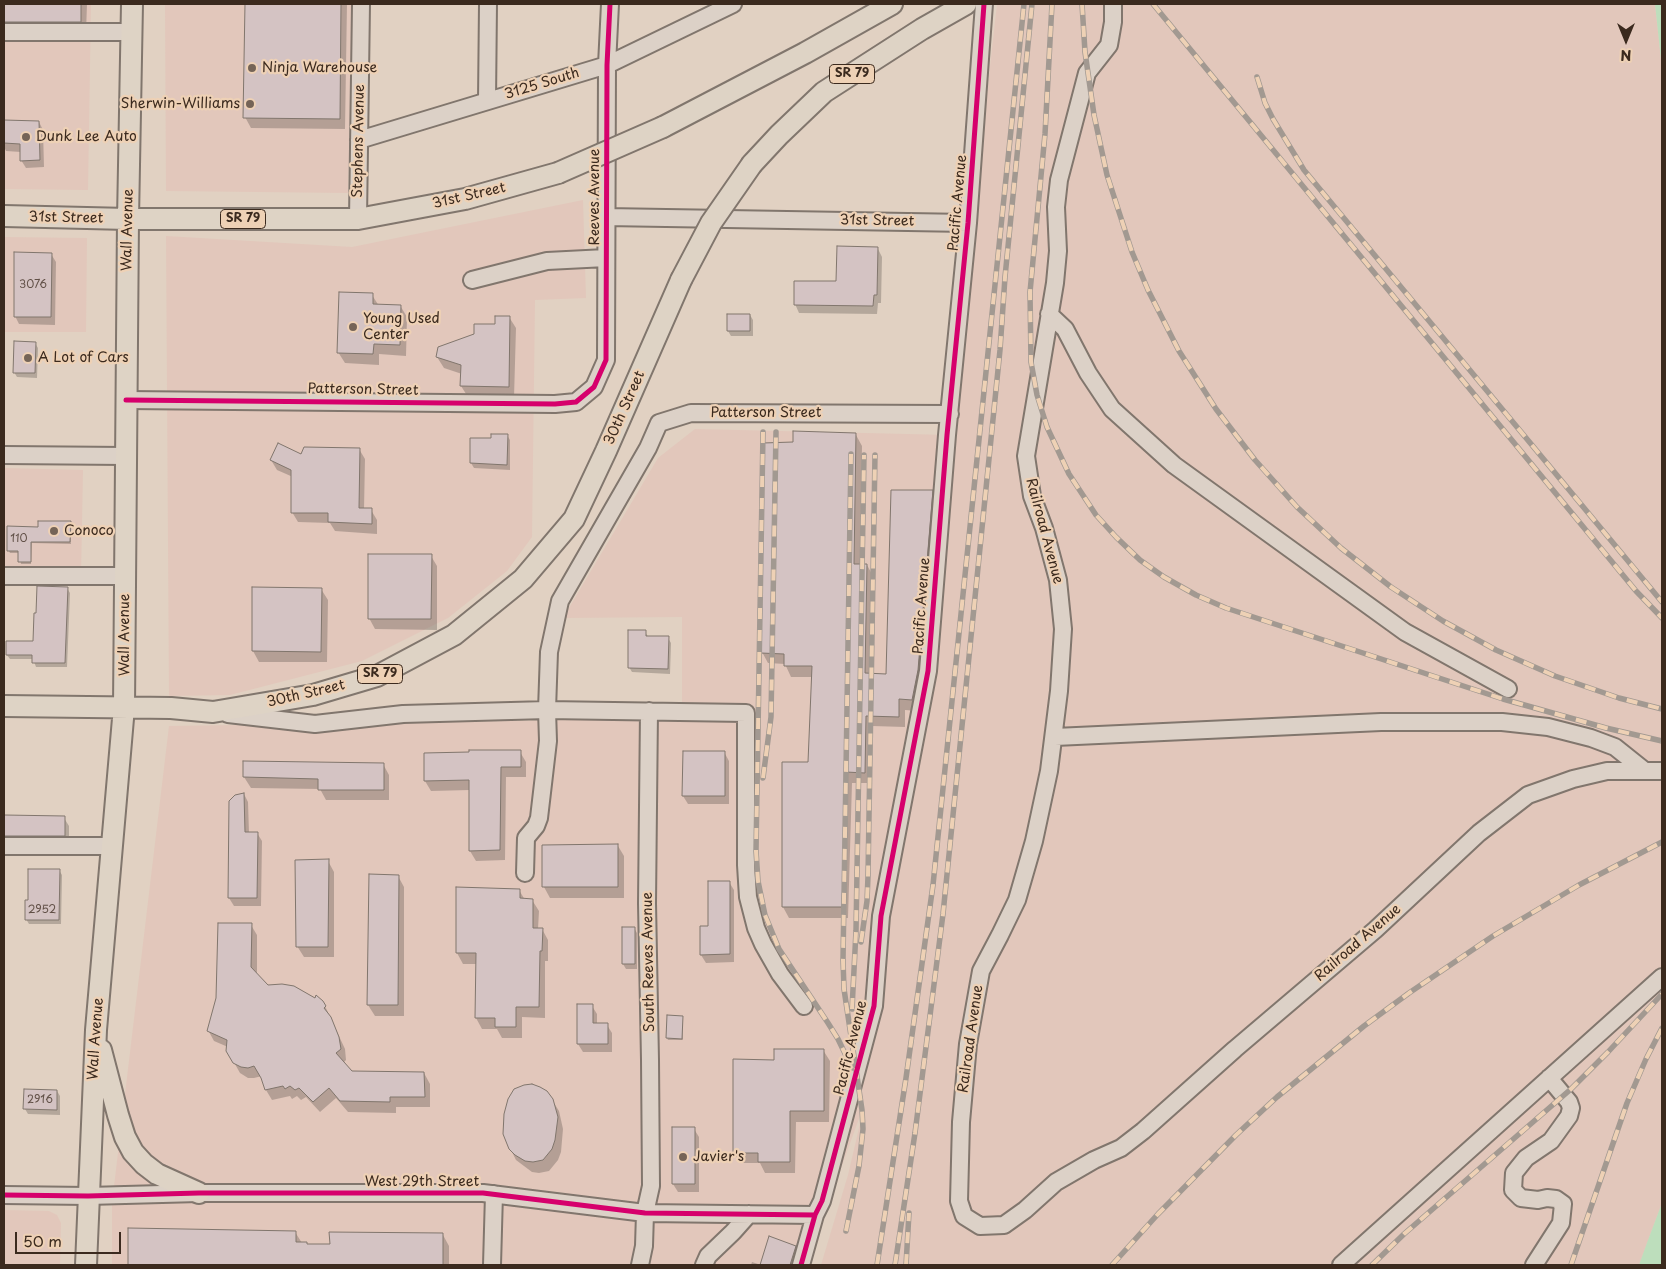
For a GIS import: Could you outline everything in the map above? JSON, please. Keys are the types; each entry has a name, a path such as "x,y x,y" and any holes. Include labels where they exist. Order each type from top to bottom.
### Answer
{"main road":[{"name":"Wall Avenue","path":"86,1265 96,1030 124,707 128,219 132,4"},
{"name":"31st Street","path":"4,216 128,219 358,219 465,199 558,173 663,127 805,54 892,4"},
{"name":"30th Street","path":"4,706 170,708 213,712 313,695 377,676 454,635 523,579 574,519 681,280 711,223 752,164 824,92 922,29 966,4"},
{"path":"96,1030 118,1115 125,1137 133,1152 157,1174 199,1193"}],"street":[{"name":"Stephens Avenue","path":"358,219 361,4"},
{"path":"487,101 488,4"},
{"name":"Reeves Avenue","path":"594,387 606,360 607,65 610,4"},
{"name":"3125 South","path":"359,140 607,65 733,4"},
{"name":"Pacific Avenue","path":"801,1265 874,1006 881,916 928,671 946,445 968,223 984,4"},
{"name":"Railroad Avenue","path":"1113,4 1114,22 1109,45 1088,73 1059,180 1056,207 1058,251 1055,282 1026,456 1032,496 1044,528 1058,580 1063,629 1055,737 1034,841 1017,900 981,972 968,1044 961,1122 959,1201 964,1216 980,1226 1004,1225 1025,1210 1056,1182 1094,1160 1121,1148 1375,930 1479,833 1528,795 1573,779 1607,771 1662,770"},
{"path":"4,32 132,32"},
{"name":"31st Street","path":"606,217 968,223"},
{"path":"472,280 547,261 606,258"},
{"path":"1050,314 1065,330 1088,373 1112,409 1174,465 1405,632 1508,689"},
{"name":"Patterson Street","path":"126,400 555,404 576,402 594,387"},
{"name":"Patterson Street","path":"525,873 526,838 536,826 539,818 548,741 549,652 560,601 648,448 659,423 691,412 950,414"},
{"path":"4,455 126,456"},
{"path":"4,576 125,576"},
{"name":"30th Street","path":"213,712 315,724 403,714 547,710 746,712 746,865 751,913 762,944 780,974 804,1006"},
{"name":"South Reeves Avenue","path":"640,1265 644,1246 645,1213 650,1186 647,903 648,711"},
{"path":"1055,737 1381,722 1502,722 1548,726 1591,738 1615,747 1645,771"},
{"path":"4,846 112,846"},
{"path":"1341,1265 1662,977"},
{"path":"1534,1265 1561,1223 1563,1204 1556,1199 1538,1200 1521,1198 1513,1190 1514,1174 1526,1158 1551,1141 1569,1116 1571,1108 1569,1102 1549,1078"},
{"name":"West 29th Street","path":"4,1195 483,1193 645,1213 749,1214 818,1208"},
{"path":"492,1265 494,1194"},
{"path":"704,1265 708,1256 749,1214"}],"shaded area":[{"path":"4,4 91,4 88,190 4,189"},
{"path":"165,4 353,4 348,193 166,191"},
{"path":"997,4 1655,4 1662,69 1662,1203 1639,1265 821,1265 848,1175 865,1102 827,1207 811,1265 112,1265 112,1203 169,726 640,719 640,703 682,702 682,617 563,618 658,458 695,429 949,435"},
{"path":"583,200 586,298 535,300 532,537 507,571 448,618 362,661 230,695 169,696 166,236 352,247"},
{"path":"4,237 87,238 86,332 4,332"},
{"path":"4,468 83,470 81,576 4,574"},
{"path":"4,1210 49,1211 57,1215 61,1223 60,1265 4,1265"}],"green space":[{"path":"1655,4 1662,4 1662,69"},
{"path":"1662,1203 1662,1265 1639,1265 1648,1240"}],"building":[{"path":"4,4 81,4 81,22 4,22"},
{"path":"245,4 341,4 340,119 243,118"},
{"path":"4,120 39,121 40,160 20,161 20,144 4,143"},
{"path":"837,246 878,247 877,295 874,295 873,306 794,305 794,281 836,281"},
{"path":"14,252 52,253 51,317 14,317"},
{"path":"339,292 373,293 373,304 401,305 400,345 374,344 373,354 337,353"},
{"path":"727,314 750,314 750,331 727,331"},
{"path":"495,316 510,316 509,387 460,386 461,365 436,357 438,347 474,334 474,324 495,324"},
{"path":"14,341 36,342 35,373 13,373"},
{"path":"793,431 856,433 854,564 867,564 865,673 886,674 891,490 933,490 918,670 912,700 899,699 899,717 866,716 865,773 846,772 842,907 782,907 782,762 808,762 812,666 784,666 784,654 761,653 763,443 793,442"},
{"path":"491,434 508,434 507,465 470,463 470,438 491,438"},
{"path":"278,443 301,454 304,447 360,448 359,508 372,508 372,524 328,522 328,513 291,513 291,470 270,460"},
{"path":"38,521 71,521 70,542 31,542 31,562 18,562 18,551 7,551 7,526 38,527"},
{"path":"368,554 432,554 431,619 368,619"},
{"path":"37,586 68,587 65,663 32,663 32,655 6,655 6,641 33,641"},
{"path":"252,587 322,588 321,652 252,651"},
{"path":"628,630 646,630 646,636 669,636 668,669 628,668"},
{"path":"469,750 521,750 521,767 501,767 500,850 469,851 469,780 424,781 424,753 469,752"},
{"path":"683,751 725,751 725,796 682,796"},
{"path":"243,761 384,763 384,790 318,790 318,779 243,777"},
{"path":"244,793 245,832 258,832 257,898 228,898 229,801 235,795"},
{"path":"4,815 65,816 65,836 4,836"},
{"path":"618,844 618,887 542,887 542,845"},
{"path":"329,859 328,947 296,947 295,860"},
{"path":"28,869 60,869 59,920 25,920 25,900 28,900"},
{"path":"369,874 399,875 398,1005 367,1005"},
{"path":"708,881 730,881 730,954 700,955 700,926 708,926"},
{"path":"456,887 520,889 520,898 533,899 533,928 543,928 542,951 540,951 539,1007 516,1007 516,1027 495,1027 495,1018 475,1018 476,953 456,953"},
{"path":"218,923 252,923 251,967 268,985 282,984 294,986 315,998 316,995 323,1001 326,1006 324,1008 331,1017 339,1037 341,1049 336,1053 352,1071 424,1072 425,1097 390,1097 390,1102 340,1101 329,1088 313,1102 299,1088 295,1090 290,1086 285,1089 283,1086 265,1090 254,1066 248,1068 241,1067 233,1063 226,1051 227,1040 207,1031 216,998"},
{"path":"622,927 635,927 635,964 622,964"},
{"path":"577,1004 593,1004 593,1023 608,1023 608,1044 577,1044"},
{"path":"667,1015 683,1016 682,1039 666,1038"},
{"path":"774,1049 824,1049 824,1111 790,1111 790,1162 758,1162 758,1153 733,1153 733,1059 774,1060"},
{"path":"532,1084 547,1091 553,1099 558,1117 552,1149 543,1160 533,1162 525,1161 515,1155 509,1149 503,1134 504,1114 508,1099 514,1089"},
{"path":"24,1089 57,1090 57,1110 23,1109"},
{"path":"672,1127 695,1127 695,1184 672,1184"},
{"path":"128,1228 296,1231 296,1242 307,1242 307,1244 330,1244 329,1232 443,1233 443,1265 128,1265"},
{"path":"769,1236 796,1246 790,1265 760,1265"}],"railway":[{"path":"877,1265 933,885 1024,4"},
{"path":"895,1265 915,1133 943,914 1000,350 1005,277 1032,4"},
{"path":"1052,4 1045,134 1030,292 1031,362 1037,395 1047,427 1069,474 1096,515 1140,560 1164,577 1196,595 1226,608 1503,699 1606,728 1662,741"},
{"path":"1082,4 1085,52 1094,115 1107,175 1132,252 1148,290 1179,351 1216,409 1255,460 1297,507 1341,548 1391,587 1443,621 1496,650 1555,676 1619,698 1662,709"},
{"path":"1153,4 1636,591 1662,618"},
{"path":"1257,77 1265,103 1273,119 1304,170 1662,602"},
{"path":"763,432 756,851 758,881 765,915 779,949 838,1039 852,1068"},
{"path":"763,778 771,717 776,432"},
{"path":"846,1231 859,1166 863,1129 862,1110 844,989 843,960 851,454"},
{"path":"852,1009 856,931 864,455"},
{"path":"861,942 867,901 868,876 875,455"},
{"path":"1112,1265 1158,1214 1236,1135 1277,1097 1364,1026 1493,936 1579,885 1662,842"},
{"path":"1372,1265 1404,1234 1571,1089 1662,994"},
{"path":"1571,1265 1627,1103 1662,1028"},
{"path":"906,1265 909,1213"}],"cycle path":[{"path":"126,400 555,404 576,402 594,387 606,360 607,65 610,4"},
{"path":"801,1265 815,1215 822,1201 874,1006 881,916 928,671 947,435 968,223 984,4"},
{"path":"4,1195 483,1193 645,1213 815,1215"}],"place":[{"name":"Ninja Warehouse","path":"252,68"},
{"name":"Sherwin-Williams","path":"250,104"},
{"name":"Dunk Lee Auto","path":"26,137"},
{"name":"Young Used Center","path":"353,327"},
{"name":"A Lot of Cars","path":"28,358"},
{"name":"Conoco","path":"54,531"},
{"name":"Javier's","path":"683,1157"}]}
